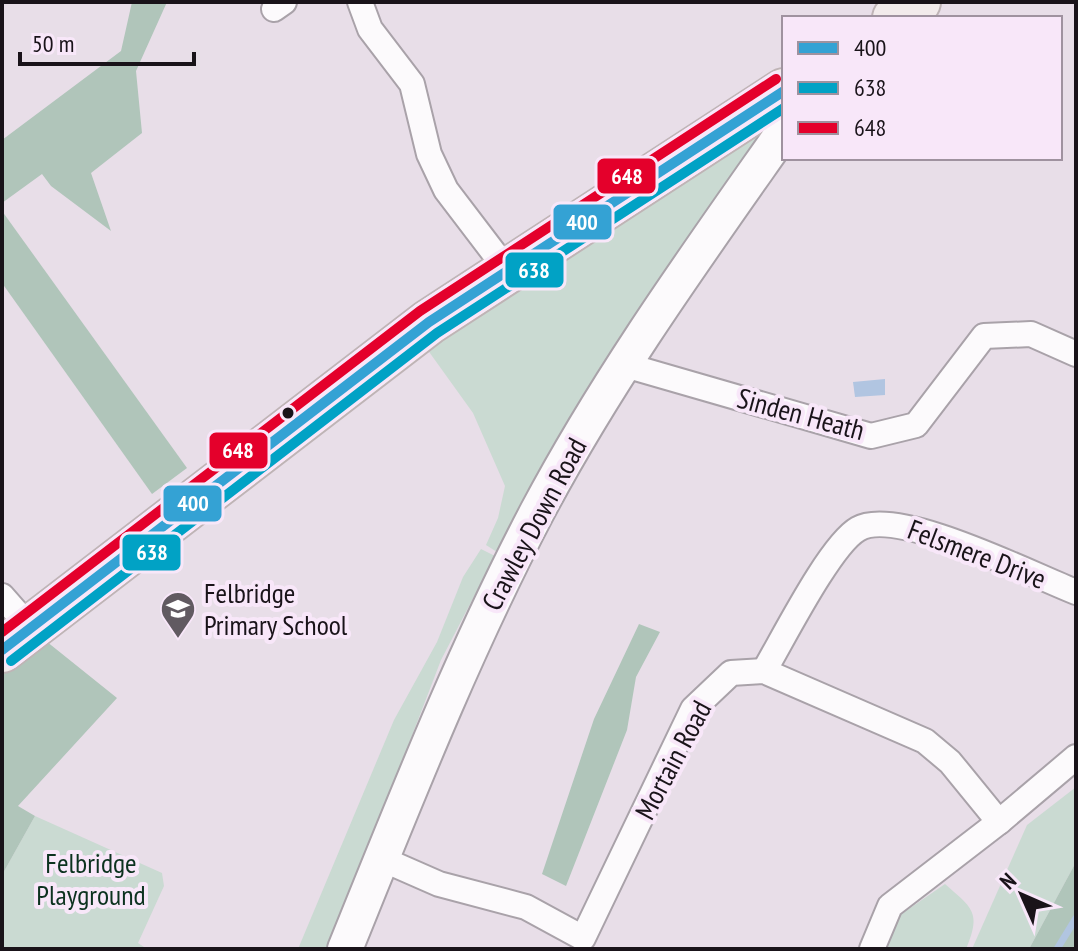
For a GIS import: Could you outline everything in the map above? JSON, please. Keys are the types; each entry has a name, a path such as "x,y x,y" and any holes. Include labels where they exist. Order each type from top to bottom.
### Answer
{"highway":[{"path":"898,16 918,2"},
{"path":"16,640 429,322 782,92"}],"street":[{"path":"360,2 370,29 412,84 429,154 446,190 507,270"},
{"name":"Crawley Down Road","path":"345,949 470,644 539,509 675,286 782,134"},
{"name":"Sinden Heath","path":"625,365 871,436 916,425 984,336 1031,334 1076,353"},
{"name":"Felsmere Drive","path":"764,671 830,561 856,530 878,521 911,526 1076,592"},
{"path":"2,596 16,640"},
{"path":"764,671 925,741 950,762 999,822"},
{"name":"Mortain Road","path":"382,859 439,884 526,907 583,938 693,709 731,673 764,671"},
{"path":"872,949 890,906 999,822 1076,757"}],"green space":[{"path":"132,2 167,2 136,71 142,133 91,173 111,231 51,186 42,174 2,203 2,140 121,51"},
{"path":"754,124 769,133 527,499 497,552 486,545 498,518 505,486 473,413 427,349 446,338 443,330"},
{"path":"2,211 187,468 152,494 2,283"},
{"path":"481,549 495,556 441,660 395,780 399,790 330,949 298,949 394,720 437,642 463,577"},
{"path":"639,624 660,632 636,677 627,730 566,886 542,874 594,719"},
{"path":"31,629 117,698 18,806 35,816 2,875 2,650"},
{"path":"1076,787 1076,862 1029,949 972,949 1027,825"},
{"name":"Felbridge Playground","path":"35,816 162,873 164,886 138,943 147,949 2,949 2,875"},
{"path":"1076,862 1076,949 1029,949"},
{"path":"945,884 972,912 973,927 966,949 886,949 900,915"}],"water":[{"path":"885,379 885,395 855,397 853,382"}],"waterway":[{"path":"1057,949 1076,918"}],"transit line":[{"name":"648","path":"2,632 420,311 776,79"},
{"name":"400","path":"2,650 429,322 782,92"},
{"name":"638","path":"11,661 437,333 782,109"}],"place":[{"name":"Felbridge Primary School","path":"178,640"}]}
